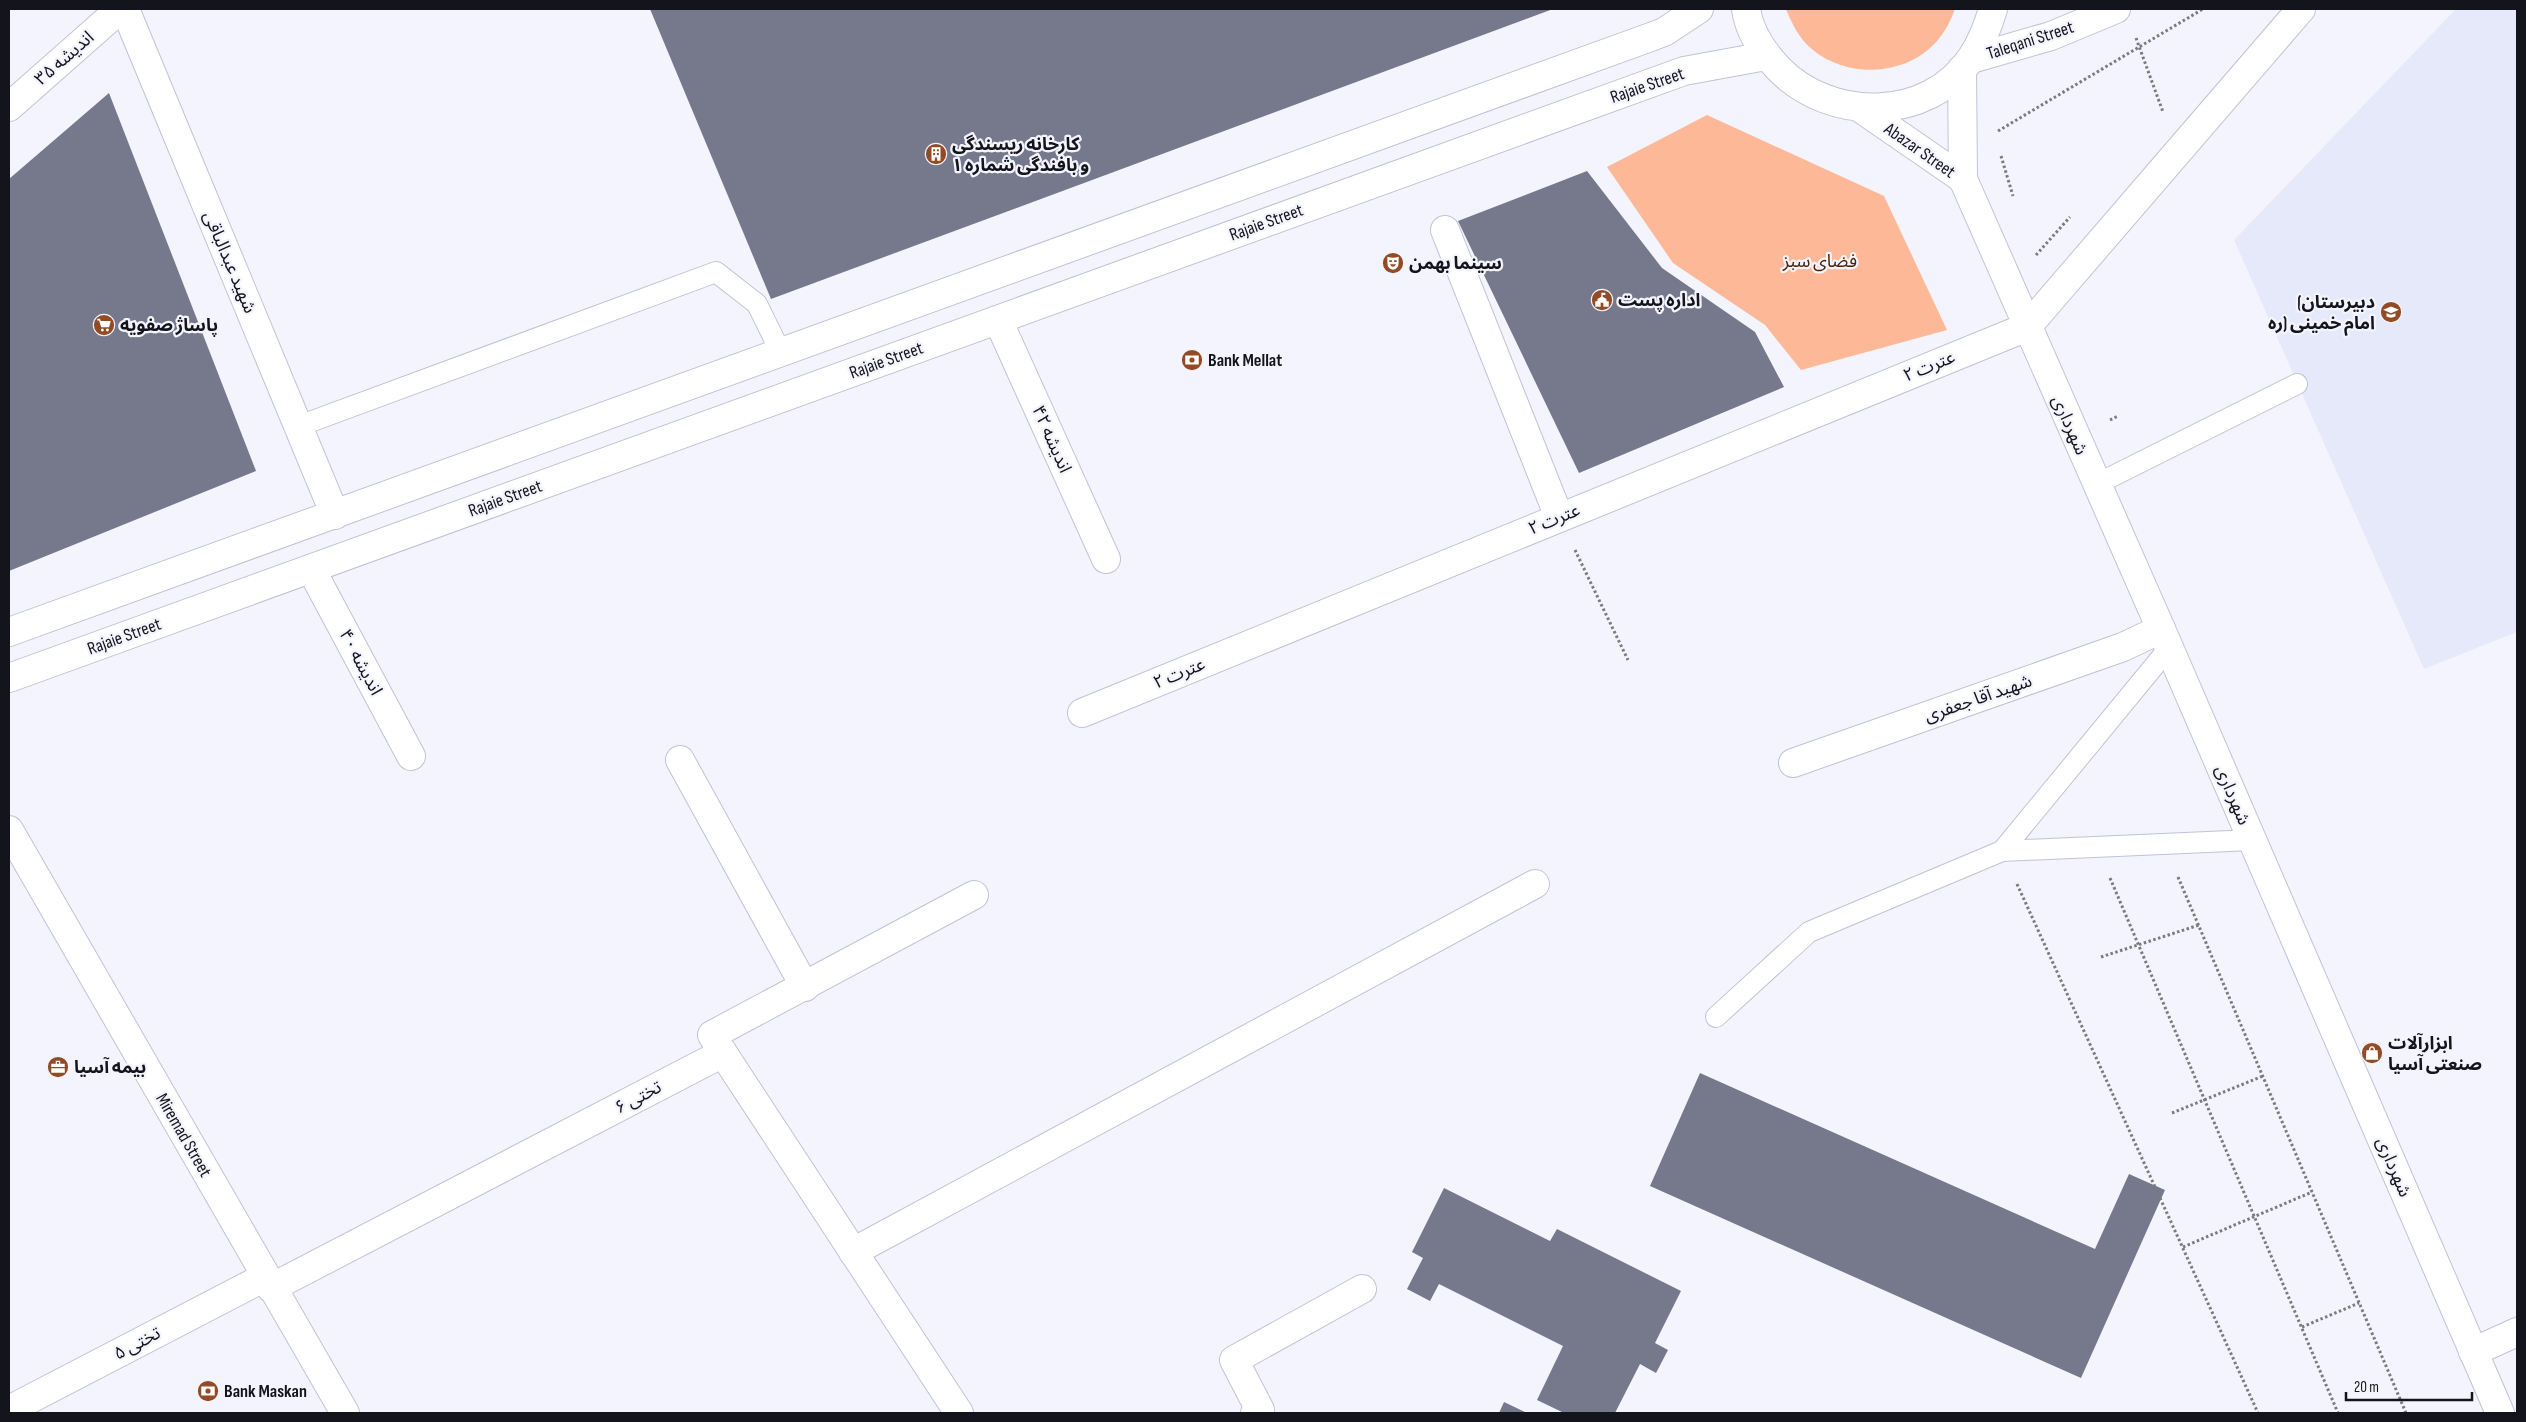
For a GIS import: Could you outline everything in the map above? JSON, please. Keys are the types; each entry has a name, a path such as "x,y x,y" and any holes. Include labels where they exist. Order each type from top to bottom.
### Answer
{"street":[{"name":"اندیشه ۳۵","path":"9,107 120,9"},
{"name":"شهید عبدالباقی","path":"125,9 335,515"},
{"path":"9,632 1648,38 1664,32 1699,9"},
{"path":"1746,9 1748,20 1766,56 1792,83 1824,101 1860,108 1888,108 1915,100 1940,88 1966,64 1986,33 1993,9"},
{"name":"Taleqani Street","path":"1966,64 2051,36 2116,9"},
{"path":"2027,327 2301,9"},
{"name":"Rajaie Street","path":"9,678 1684,71 1766,56"},
{"name":"Abazar Street","path":"1963,179 1966,64"},
{"name":"Abazar Street","path":"1860,108 1963,179"},
{"name":"شهرداری","path":"1963,179 2253,840 2500,1413"},
{"path":"1444,230 1559,517"},
{"name":"اندیشه ۴۲","path":"998,320 1106,559"},
{"name":"عترت ۲","path":"1082,713 2027,327"},
{"name":"اندیشه ۴۰","path":"311,569 411,756"},
{"name":"شهید آقا جعفری","path":"1793,763 2123,647 2165,638"},
{"path":"680,760 805,987"},
{"name":"Miremad Street","path":"9,830 345,1413"},
{"path":"853,1252 1535,884"},
{"path":"959,1413 712,1035 974,896"},
{"name":"تختی ۶","path":"268,1282 723,1053"},
{"name":"تختی ۵","path":"9,1410 268,1282"},
{"path":"1255,1413 1260,1410 1234,1360 1362,1289"},
{"path":"2473,1352 2517,1332"}],"lane":[{"path":"298,426 716,272 757,304 780,353"},
{"path":"2096,484 2297,384"},
{"path":"2002,851 2165,638"},
{"path":"1716,1016 1809,932 2002,851 2253,840"}],"path":[{"path":"1994,133 2203,9"},
{"path":"2134,32 2164,115 2171,108"},
{"path":"1999,151 2015,203"},
{"path":"2031,260 2071,216"},
{"path":"1559,517 1628,660"},
{"path":"2165,844 2406,1413"},
{"path":"2096,847 2338,1413"},
{"path":"2002,851 2258,1413"},
{"path":"2101,957 2199,925"},
{"path":"2172,1113 2263,1076"},
{"path":"2183,1247 2255,1218 2312,1192"},
{"path":"2302,1327 2359,1303"}],"shaded area":[{"name":"(دبیرستان امام خمینی (ره","path":"2456,9 2517,9 2517,632 2424,669 2234,240"}],"green space":[{"path":"1786,9 1955,9 1945,30 1933,45 1918,57 1902,65 1884,69 1865,70 1846,67 1829,60 1813,50 1797,31"},
{"name":"فضای سبز","path":"1707,115 1884,196 1947,330 1801,370 1765,325 1673,263 1607,167"}],"building":[{"name":"کارخانه ریسندگی و بافندگی شماره ۱","path":"650,9 1553,9 771,299"},
{"name":"پاساژ صفویه","path":"109,93 256,471 9,571 9,179"},
{"name":"اداره پست","path":"1587,171 1662,268 1755,332 1784,387 1579,473 1458,221"},
{"path":"1700,1073 2095,1249 2129,1174 2165,1190 2081,1378 1650,1186"},
{"path":"1444,1188 1550,1241 1557,1229 1681,1291 1655,1343 1668,1350 1656,1373 1640,1364 1615,1413 1564,1413 1537,1400 1563,1346 1439,1284 1430,1301 1407,1289 1423,1258 1412,1252"},
{"path":"1504,1402 1527,1413 1499,1413"}],"place":[{"name":"کارخانه ریسندگی و بافندگی شماره ۱","path":"936,154"},
{"name":"سینما بهمن","path":"1393,263"},
{"name":"اداره پست","path":"1602,300"},
{"name":"(دبیرستان امام خمینی (ره","path":"2391,312"},
{"name":"پاساژ صفویه","path":"104,325"},
{"name":"Bank Mellat","path":"1192,360"},
{"name":"ابزارآلات صنعتی آسیا","path":"2372,1053"},
{"name":"بیمه آسیا","path":"58,1067"},
{"name":"Bank Maskan","path":"208,1391"}]}
